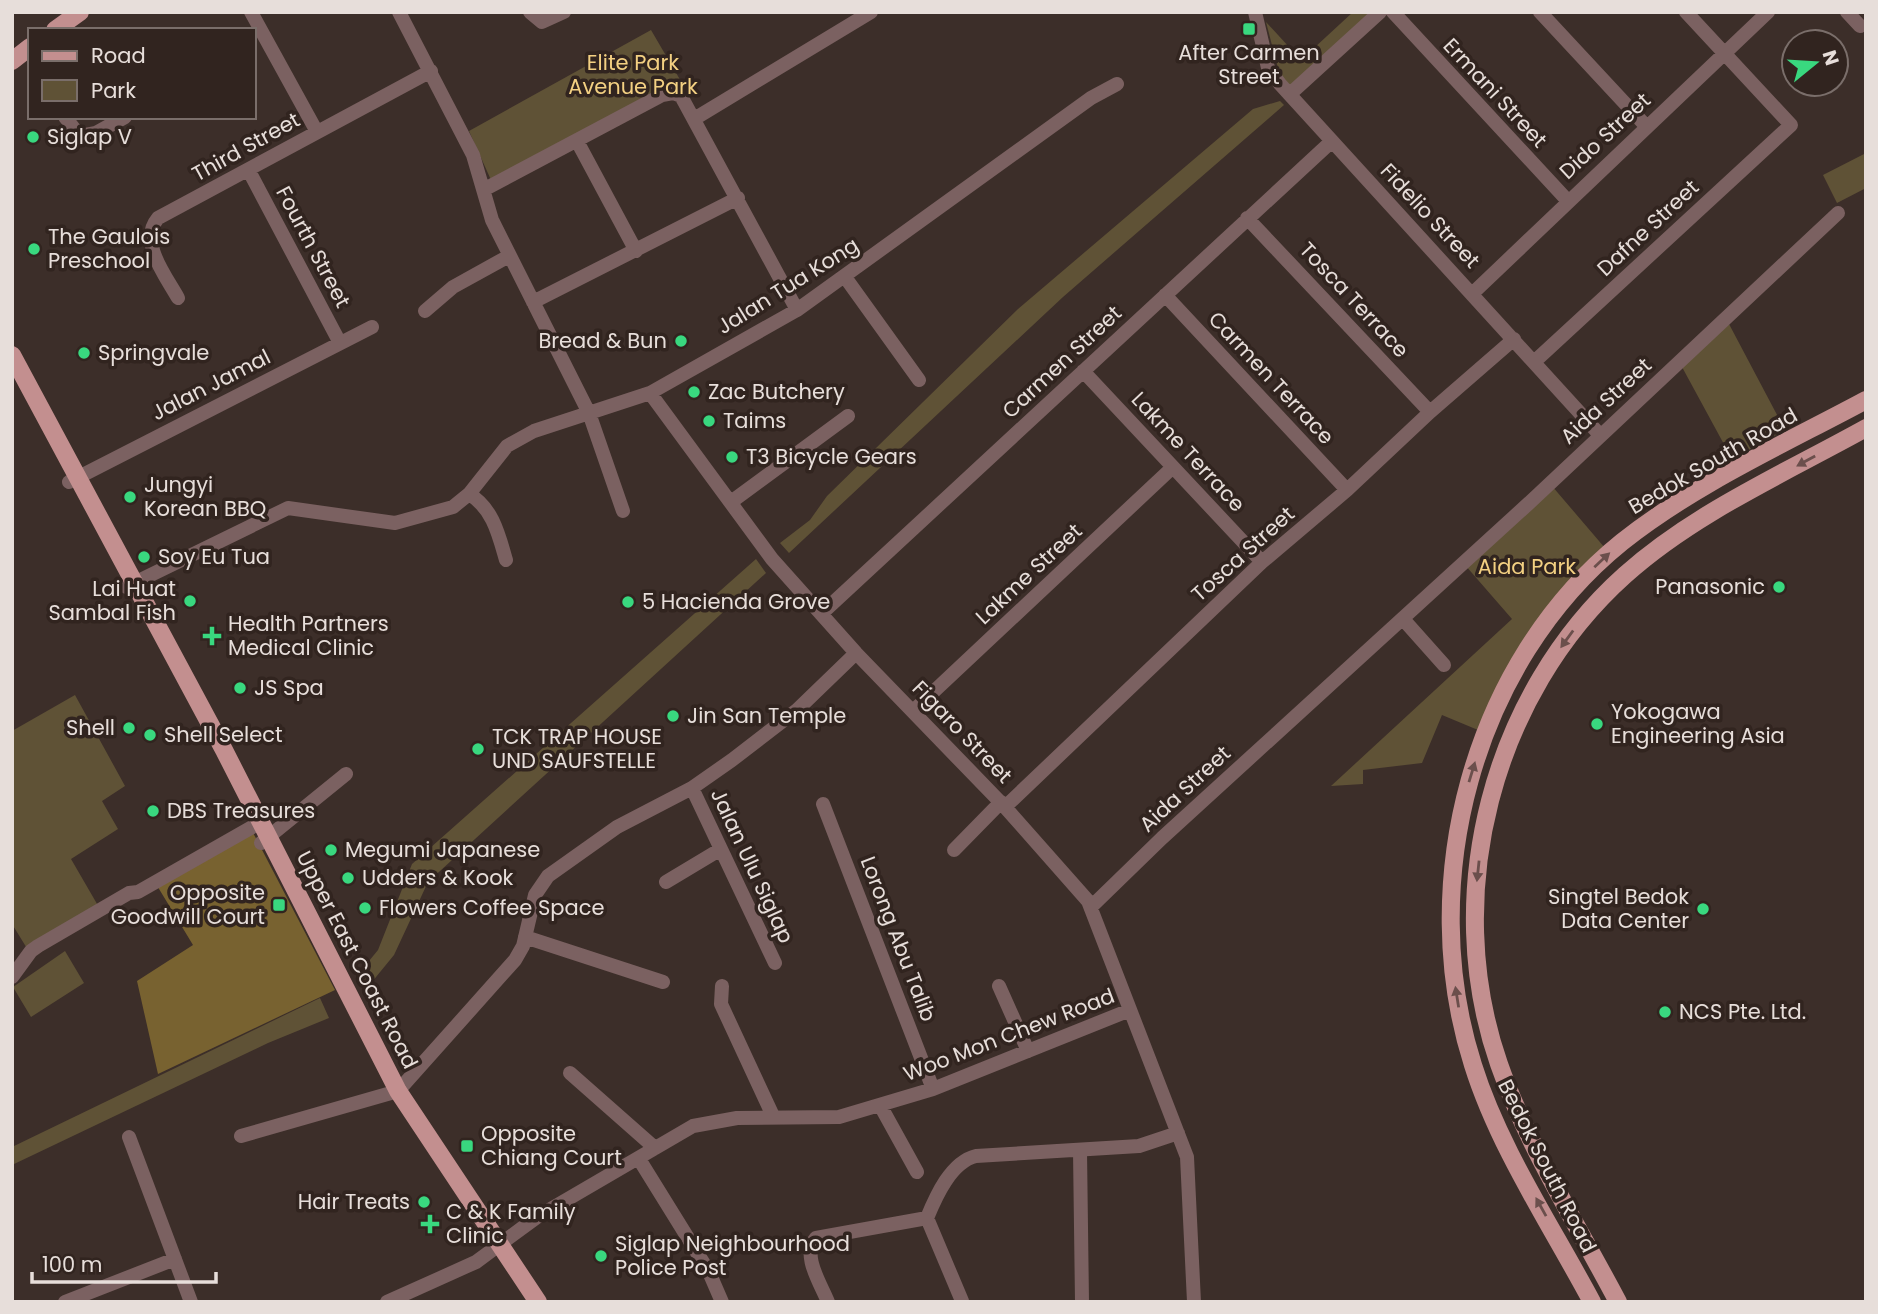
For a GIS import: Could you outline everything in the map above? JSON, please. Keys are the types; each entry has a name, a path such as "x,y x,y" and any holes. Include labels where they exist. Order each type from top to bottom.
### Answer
{"main road":[{"path":"58,28 80,12"},
{"path":"12,61 28,50"},
{"path":"12,355 73,480"},
{"path":"12,376 73,480"},
{"name":"Bedok South Road","path":"1592,1302 1497,1124 1474,1067 1463,1026 1453,969 1451,899 1459,828 1475,761 1497,705 1526,652 1562,602 1609,553 1675,504 1866,400"},
{"name":"Bedok South Road","path":"1618,1302 1520,1114 1490,1035 1478,970 1475,904 1483,833 1491,796 1520,715 1542,676 1578,624 1618,581 1690,526 1866,428"},
{"name":"Upper East Coast Road","path":"73,480 393,1093 527,1302"},
{"name":"Upper East Coast Road","path":"494,1248 538,1302"}],"street":[{"path":"399,12 473,155 492,220 589,413 623,511"},
{"path":"536,17 564,12"},
{"path":"694,120 871,12"},
{"name":"Fidelio Street","path":"1255,12 1268,68 1600,435"},
{"path":"1290,94 1380,12"},
{"name":"Ermani Street","path":"1393,12 1567,200"},
{"path":"1540,12 1646,126"},
{"path":"1686,12 1725,53"},
{"name":"Dido Street","path":"1473,293 1567,200 1768,12"},
{"path":"1847,12 1860,26"},
{"path":"260,43 317,132"},
{"name":"Dafne Street","path":"1534,362 1791,125 1725,53"},
{"name":"Third Street","path":"178,298 150,241 154,223 431,71"},
{"name":"Jalan Tua Kong","path":"130,585 282,510 299,509 403,522 443,511 469,494 507,446 534,431 650,393 797,310 1091,98 1117,84"},
{"path":"485,189 662,95 681,96 797,310"},
{"path":"67,119 80,136 96,133 121,119"},
{"path":"577,141 636,251"},
{"name":"Carmen Street","path":"821,614 1332,141"},
{"name":"Fourth Street","path":"250,171 340,343"},
{"path":"533,302 738,198"},
{"name":"Aida Street","path":"1091,907 1838,213"},
{"name":"Tosca Terrace","path":"1248,218 1430,412"},
{"path":"425,311 453,287 509,256"},
{"path":"845,277 919,380"},
{"name":"Carmen Terrace","path":"1165,295 1347,490"},
{"name":"Jalan Jamal","path":"73,480 372,327"},
{"name":"Tosca Street","path":"954,850 1262,562 1347,490 1430,412 1514,339"},
{"name":"Lakme Terrace","path":"1083,370 1262,562"},
{"name":"Figaro Street","path":"650,393 772,559 856,653 1003,804 1091,907 1130,1010"},
{"path":"731,502 848,416"},
{"name":"Lakme Street","path":"913,711 1173,467"},
{"path":"469,494 480,500 496,525 506,560"},
{"path":"1402,619 1444,665"},
{"name":"Jalan Ulu Siglap","path":"393,1093 515,960 526,937 536,895 548,876 617,827 692,788 797,710 856,653"},
{"path":"14,975 38,946 129,893 138,892 258,830 346,774"},
{"name":"Jalan Ulu Siglap","path":"692,788 775,962"},
{"name":"Lorong Abu Talib","path":"823,804 933,1089"},
{"path":"666,882 721,849"},
{"path":"526,937 663,982"},
{"path":"722,986 721,1004 773,1116"},
{"path":"999,986 1028,1051"},
{"name":"Woo Mon Chew Road","path":"387,1302 476,1262 537,1217 655,1148 706,1122 773,1116 839,1118 933,1089 1130,1010 1186,1157 1194,1302"},
{"path":"570,1073 655,1148"},
{"name":"Upper East Coast Road","path":"241,1136 393,1093"},
{"path":"880,1105 917,1172"},
{"path":"927,1218 956,1167 970,1157 1139,1146 1178,1133"},
{"path":"129,1137 191,1302"},
{"path":"1080,1151 1082,1302"},
{"path":"639,1159 709,1272 722,1302"},
{"path":"828,1302 810,1258 811,1244 822,1236 927,1218"},
{"path":"927,1218 962,1301"},
{"path":"65,1302 175,1259"}],"green space":[{"path":"1353,12 1377,12 1290,92 1281,80 1266,22 1301,60"},
{"name":"Elite Park Avenue Park","path":"651,30 682,83 499,179 491,180 469,131"},
{"path":"1280,101 1284,105 1063,297 789,553 780,543 810,520 827,496 1018,309 1253,109"},
{"path":"1866,153 1866,188 1837,203 1823,175"},
{"path":"1729,324 1785,430 1732,459 1682,367"},
{"name":"Aida Park","path":"1552,486 1605,548 1478,730 1442,715 1422,763 1363,770 1363,784 1331,786 1512,619 1465,565"},
{"path":"756,559 766,573 428,882 394,955 367,988 360,972 378,950 412,864"},
{"path":"75,695 125,786 102,801 118,829 71,859 100,909 28,950 12,924 12,731"},
{"path":"65,951 84,983 31,1017 13,987"},
{"path":"320,998 329,1018 268,1043 12,1165 12,1147"}],"shaded area":[{"path":"249,825 335,990 158,1074 137,981 193,945 153,879"}],"place":[{"name":"After Carmen Street","path":"1249,29"},
{"name":"Siglap V","path":"33,137"},
{"name":"The Gaulois Preschool","path":"34,249"},
{"name":"Bread & Bun","path":"681,341"},
{"name":"Springvale","path":"84,353"},
{"name":"Zac Butchery","path":"694,392"},
{"name":"Taims","path":"709,421"},
{"name":"T3 Bicycle Gears","path":"732,457"},
{"name":"Jungyi Korean BBQ","path":"130,497"},
{"name":"Soy Eu Tua","path":"144,557"},
{"name":"Panasonic","path":"1779,587"},
{"name":"Lai Huat Sambal Fish","path":"190,601"},
{"name":"5 Hacienda Grove","path":"628,602"},
{"name":"Health Partners Medical Clinic","path":"212,636"},
{"name":"JS Spa","path":"240,688"},
{"name":"Jin San Temple","path":"673,716"},
{"name":"Yokogawa Engineering Asia","path":"1597,724"},
{"name":"Shell","path":"129,728"},
{"name":"Shell Select","path":"150,735"},
{"name":"TCK TRAP HOUSE UND SAUFSTELLE","path":"478,749"},
{"name":"DBS Treasures","path":"153,811"},
{"name":"Megumi Japanese","path":"331,850"},
{"name":"Udders & Kook","path":"348,878"},
{"name":"Opposite Goodwill Court","path":"279,905"},
{"name":"Flowers Coffee Space","path":"365,908"},
{"name":"Singtel Bedok Data Center","path":"1703,909"},
{"name":"NCS Pte. Ltd.","path":"1665,1012"},
{"name":"Opposite Chiang Court","path":"467,1146"},
{"name":"Hair Treats","path":"424,1202"},
{"name":"C & K Family Clinic","path":"430,1224"},
{"name":"Siglap Neighbourhood Police Post","path":"601,1256"}]}
